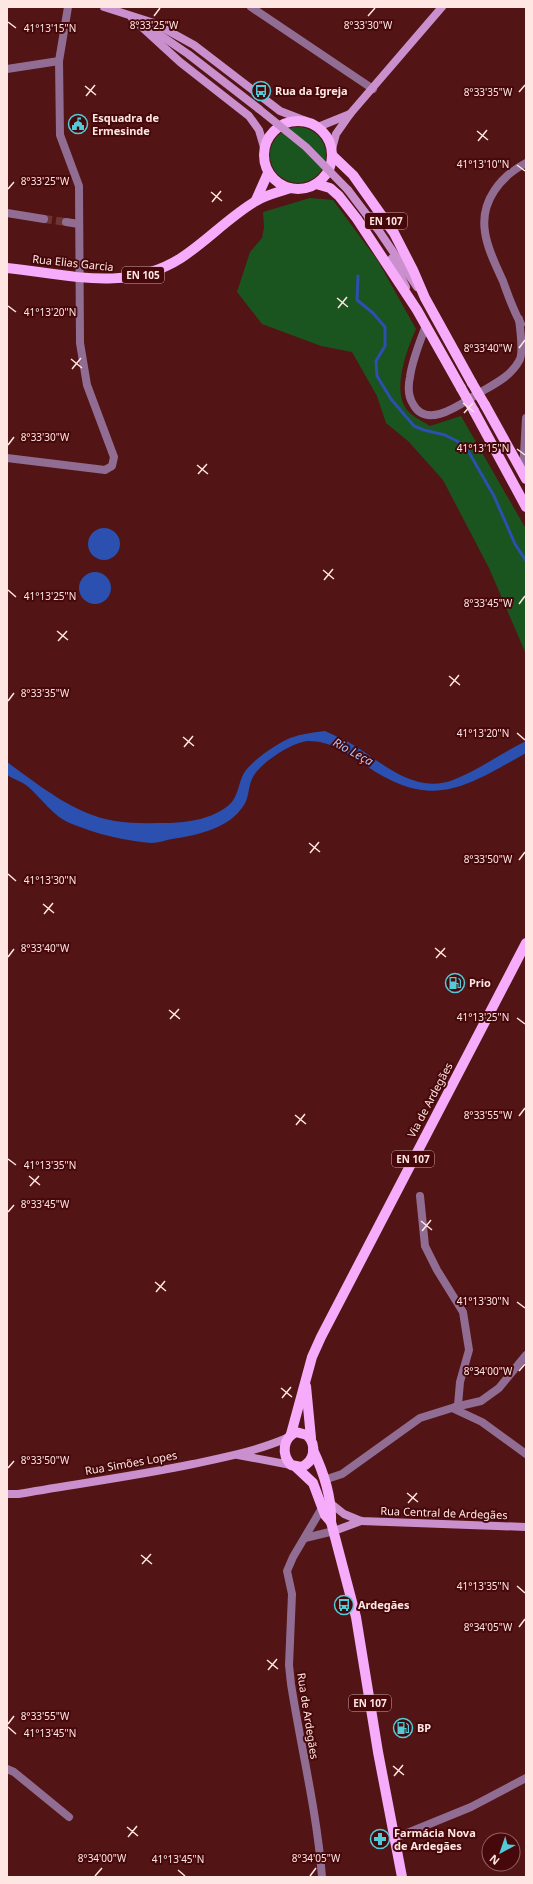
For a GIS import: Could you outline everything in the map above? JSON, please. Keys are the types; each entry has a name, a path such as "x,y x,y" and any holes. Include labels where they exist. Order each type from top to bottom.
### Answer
{"main road":[{"path":"104,7 154,23 194,45 280,111 318,126 327,137 332,152"},
{"path":"316,184 324,178 329,169 336,134 350,114 442,7"},
{"path":"130,16 180,62 249,116 259,130 264,147"},
{"name":"EN 107","path":"130,16 158,32 259,109 306,147 348,190 379,230 425,298 524,476"},
{"path":"318,126 350,114"},
{"path":"290,188 281,185 268,173 263,160 264,147 268,137 280,126 295,120 306,121"},
{"name":"EN 107","path":"332,152 353,175 394,233 413,270 425,298"},
{"name":"Rua Elias Garcia","path":"256,200 268,173"},
{"name":"EN 107","path":"316,184 330,188 339,196 357,219 417,310 526,507"},
{"name":"EN 105","path":"290,188 308,188 316,184"},
{"name":"Rua Elias Garcia","path":"7,268 114,280 148,274 181,258 256,200 290,188"},
{"name":"EN 107","path":"379,230 417,310"},
{"name":"Via de Ardegães","path":"289,1436 306,1378 321,1337 526,943"},
{"name":"Via de Ardegães","path":"306,1378 311,1438"},
{"path":"289,1436 302,1432 311,1438"},
{"name":"EN 107","path":"289,1436 285,1443 285,1455 293,1466 313,1483 326,1505"},
{"name":"Rua Simões Lopes","path":"7,1494 18,1494 172,1468 236,1455 268,1446 289,1436"},
{"name":"EN 107","path":"311,1438 313,1450 320,1465 324,1480 326,1505 325,1515 332,1526 356,1617 378,1752 402,1877"},
{"path":"293,1466 301,1467 310,1461 313,1450"},
{"name":"Rua Simões Lopes","path":"236,1455 293,1466"},
{"name":"Rua Central de Ardegães","path":"326,1505 360,1521"},
{"name":"Rua Central de Ardegães","path":"332,1526 360,1521 526,1527"}],"street":[{"path":"7,458 105,470 112,466 114,457 87,385 80,342 79,180 60,135 59,61 68,7"},
{"path":"251,7 373,89"},
{"path":"7,69 59,61"},
{"path":"526,162 502,179 493,193 486,210 485,232 496,266 518,319 526,332"},
{"path":"7,213 44,219"},
{"path":"66,222 79,224"},
{"path":"426,325 410,378 409,398 415,409 426,416 437,415 455,408 511,374 521,360 518,319"},
{"path":"524,476 526,418"},
{"path":"420,1196 425,1246 436,1270 463,1312 469,1350 455,1407"},
{"path":"324,1480 342,1474 420,1418 455,1407 481,1401 499,1388 526,1355"},
{"path":"455,1407 482,1422 526,1454"},
{"name":"Rua de Ardegães","path":"322,1877 319,1844 295,1712 289,1665 292,1602 288,1571 293,1557 326,1505"},
{"path":"305,1538 332,1526"},
{"path":"7,1769 14,1772 69,1817"},
{"path":"395,1838 471,1807 526,1778"}],"green space":[{"path":"298,127 309,129 318,135 324,144 326,155 324,166 318,175 309,181 298,183 287,181 278,175 272,166 270,155 272,144 278,135 287,129"},
{"path":"310,198 333,200 378,261 416,329 408,348 402,371 400,383 403,404 411,414 430,426 461,416 526,529 526,654 489,568 443,480 408,441 386,423 377,396 352,352 321,346 262,324 237,292 250,252 262,238 264,227 263,212"}],"water":[{"path":"101,528 107,528 116,532 120,544 116,556 107,560 101,560 92,556 88,547 88,541 92,532"},
{"path":"92,572 98,572 108,579 111,588 110,594 104,601 98,604 92,604 82,597 79,591 79,585 86,575"},
{"name":"Rio Leça","path":"325,731 352,744 389,769 414,780 426,783 439,783 463,776 526,741 526,753 484,776 465,784 447,789 429,791 410,787 389,779 331,745 308,741 301,742 276,755 255,773 244,805 230,820 212,830 202,833 151,843 131,841 101,834 65,821 53,812 26,785 7,775 7,762 58,798 72,806 100,818 135,823 185,822 208,817 229,805 237,794 242,777 247,768 272,748 290,738 308,733"}],"waterway":[{"path":"358,276 357,300 373,313 385,327 385,346 376,361 377,376 391,399 414,426 445,435 457,441 467,449 494,496 515,544 526,561"}],"tunnel":[{"path":"44,219 66,222"}],"place":[{"name":"Rua da Igreja","path":"261,91"},
{"name":"Esquadra de Ermesinde","path":"78,124"},
{"name":"Prio","path":"455,983"},
{"name":"Ardegães","path":"344,1605"},
{"name":"BP","path":"403,1728"},
{"name":"Farmácia Nova de Ardegães","path":"380,1839"}]}
